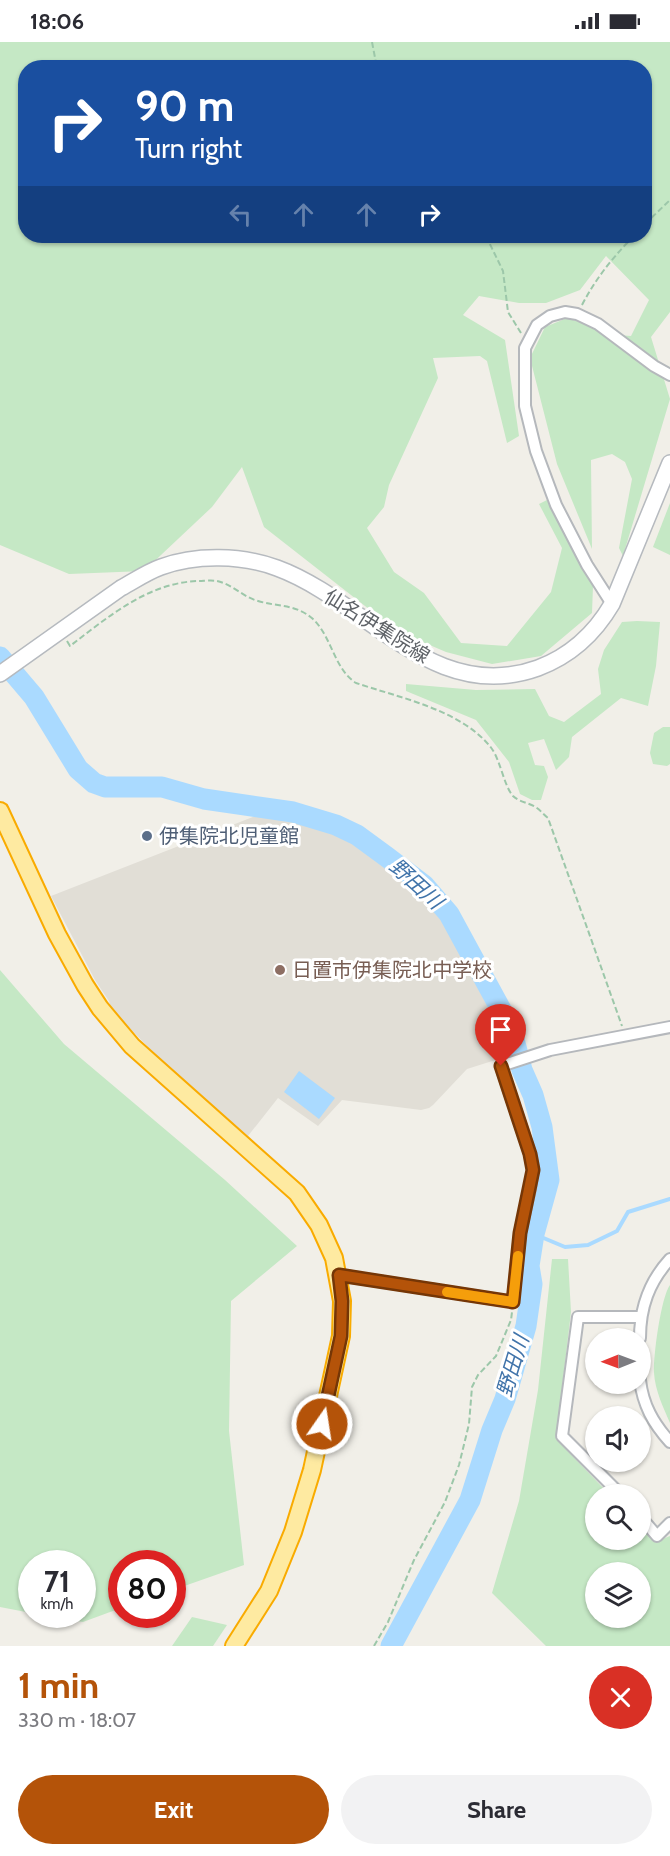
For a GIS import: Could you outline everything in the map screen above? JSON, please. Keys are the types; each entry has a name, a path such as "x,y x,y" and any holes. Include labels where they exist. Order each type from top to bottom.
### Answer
{"highway":[{"path":"0,811 57,934 100,1008 132,1046 297,1193 328,1242 339,1275 342,1301 341,1336 312,1470 292,1532 269,1591 234,1646"}],"main road":[{"name":"仙名伊集院線","path":"0,674 121,588 160,567 195,559 234,559 276,567 297,576 415,653 432,662 464,673 505,675 532,670 562,657 591,633 602,620 612,604 670,463"}],"street":[{"path":"612,604 587,564 556,505 536,451 525,406 525,348 537,325 550,316 565,312 577,314 598,324 654,366 670,375"},
{"path":"339,1275 514,1301 520,1233 533,1170 530,1154 501,1066 550,1050 670,1027"},
{"path":"640,1328 640,1317 646,1296 656,1276 670,1259"},
{"path":"610,1484 562,1436 578,1317 640,1317"},
{"path":"642,1394 649,1414 670,1442"},
{"path":"651,1529 657,1536 670,1524"}],"path":[{"path":"372,42 375,60"},
{"path":"652,217 670,200"},
{"path":"489,243 503,271 507,312 528,343"},
{"path":"577,314 591,286 627,243"},
{"path":"59,632 70,646 110,615 149,593 185,582 217,581 261,602 296,608 312,618 323,631 347,677 356,683 445,713 470,727 499,761 510,792 515,798 537,808 548,818 625,1036"},
{"path":"374,1646 388,1622 414,1560 446,1502 459,1465 469,1424 472,1387 478,1375 496,1356 511,1320 514,1301"}],"shaded area":[{"name":"日置市伊集院北中学校","path":"277,814 346,839 367,851 426,897 444,919 485,999 505,1057 467,1069 433,1105 421,1110 342,1100 318,1126 278,1098 248,1136 157,1056 111,1009 109,1001 95,980 51,896 258,815"}],"green space":[{"path":"0,42 670,42 670,312 651,337 670,399 623,556 619,548 632,479 625,462 612,454 591,460 592,549 557,464 530,358 545,327 567,318 585,324 603,334 631,336 649,300 606,256 580,290 546,303 519,303 479,296 463,315 505,340 519,436 507,443 487,361 480,356 433,358 438,378 389,485 384,507 367,528 394,572 424,593 461,643 507,646 551,592 562,548 539,504 547,500 593,586 592,613 541,656 492,664 446,652 397,631 264,527 242,467 212,507 144,571 69,574 0,545"},
{"path":"670,503 670,555 653,547"},
{"path":"622,622 660,622 656,666 648,706 621,698 572,737 569,757 556,770 544,739 528,743 535,765 544,766 548,777 541,800 532,800 520,794 509,762 476,720 406,691 406,684 476,690 535,689 549,716 564,722 601,694 598,669 604,650"},
{"path":"663,727 670,727 670,764 667,766 653,764 650,753 654,733"},
{"path":"0,970 64,1044 225,1180 297,1246 231,1301 229,1431 244,1565 186,1585 186,1550 108,1550 108,1613 96,1617 96,1550 18,1550 18,1610 0,1607"},
{"path":"552,1259 568,1259 571,1312 556,1439 585,1469 585,1472 599,1484 585,1484 585,1550 651,1550 651,1538 655,1542 670,1536 670,1646 546,1646 492,1593 519,1501 538,1390"},
{"path":"670,1285 670,1423 658,1392 654,1365 661,1314"},
{"path":"192,1617 227,1625 213,1646 172,1646"}],"water":[{"path":"299,1071 335,1098 319,1119 284,1092"}],"waterway":[{"name":"野田川","path":"0,657 34,697 78,769 94,783 105,787 162,787 204,799 293,812 336,825 357,835 424,885 449,914 511,1028 522,1070 533,1095 542,1127 549,1180 534,1234 529,1266 532,1284 526,1326 505,1399 492,1430 470,1500 391,1646"},
{"path":"534,1234 565,1247 588,1245 617,1231 628,1212 670,1199"}],"slow traffic":[{"path":"447,1292 513,1302 518,1256"}],"place":[{"name":"伊集院北児童館","path":"147,836"},
{"name":"日置市伊集院北中学校","path":"280,970"}],"route":[{"path":"322,1424 343,1319 339,1275 513,1302 520,1233 533,1170 530,1154 501,1066"}]}
